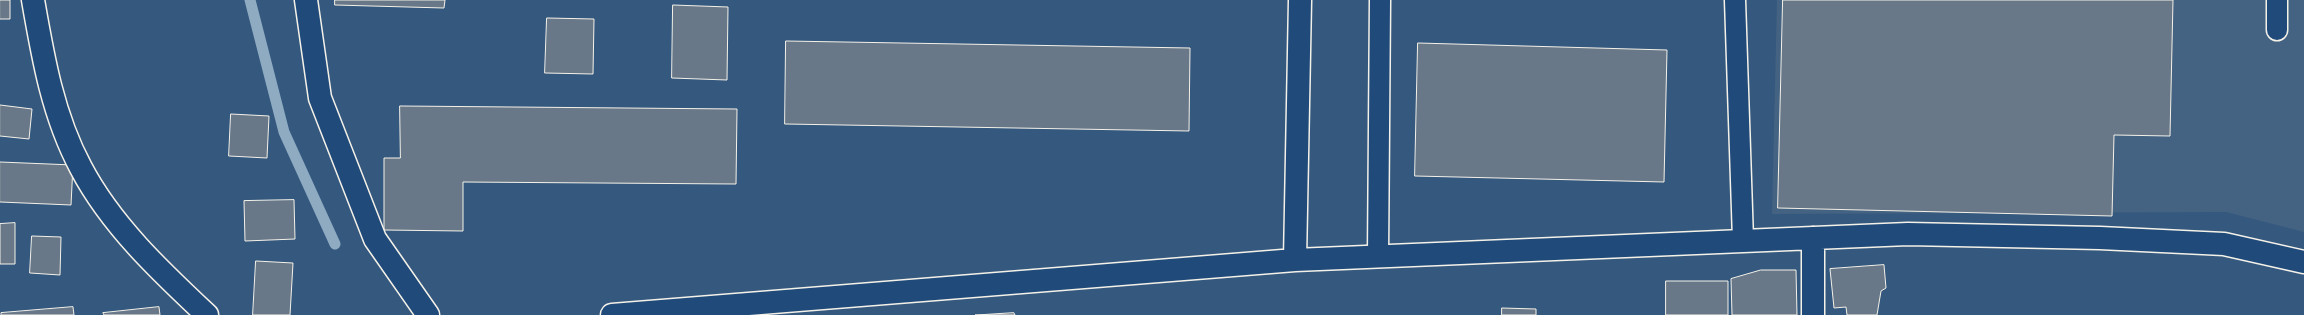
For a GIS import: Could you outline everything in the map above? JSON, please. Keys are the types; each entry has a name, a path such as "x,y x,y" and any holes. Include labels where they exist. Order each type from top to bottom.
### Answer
{"street":[{"path":"33,0 46,76 64,130 81,169 110,214 161,272 206,315"},
{"path":"306,0 320,98 375,239 428,315"},
{"path":"1295,260 1300,0"},
{"path":"612,315 1295,260 1908,234 2100,238 2224,244 2304,262"},
{"path":"1813,238 1814,315"}],"lane":[{"path":"1378,256 1380,0"},
{"path":"1735,0 1743,240"},
{"path":"2277,0 2277,30"}],"shaded area":[{"path":"1777,0 2304,0 2304,232 2226,212 1772,214"}],"building":[{"path":"0,0 10,0 10,19 0,19"},
{"path":"335,0 445,0 444,8 335,5"},
{"path":"1783,0 2173,0 2170,136 2114,135 2112,216 1778,208"},
{"path":"673,5 728,7 727,80 672,78"},
{"path":"547,18 594,19 593,74 545,73"},
{"path":"786,41 1190,48 1189,131 785,124"},
{"path":"1418,43 1667,50 1664,182 1415,176"},
{"path":"0,105 32,109 29,139 0,136"},
{"path":"400,106 737,109 736,184 463,182 463,231 384,230 384,158 400,158"},
{"path":"231,114 269,116 267,158 229,156"},
{"path":"0,162 73,165 71,205 0,202"},
{"path":"294,200 295,239 245,241 244,201"},
{"path":"15,223 15,264 0,264 0,224"},
{"path":"32,236 61,237 60,275 30,273"},
{"path":"256,261 293,263 290,315 253,315"},
{"path":"1884,265 1886,288 1881,291 1877,315 1847,315 1846,307 1834,308 1830,269"},
{"path":"1761,270 1796,270 1797,315 1732,315 1731,279"},
{"path":"1666,281 1728,281 1728,315 1666,315"},
{"path":"73,307 74,315 1,315 1,313"},
{"path":"159,307 160,315 104,315 103,313"},
{"path":"1502,308 1536,309 1536,315 1502,315"},
{"path":"1014,313 1015,315 976,315"}],"waterway":[{"path":"250,0 284,132 335,244"}]}
